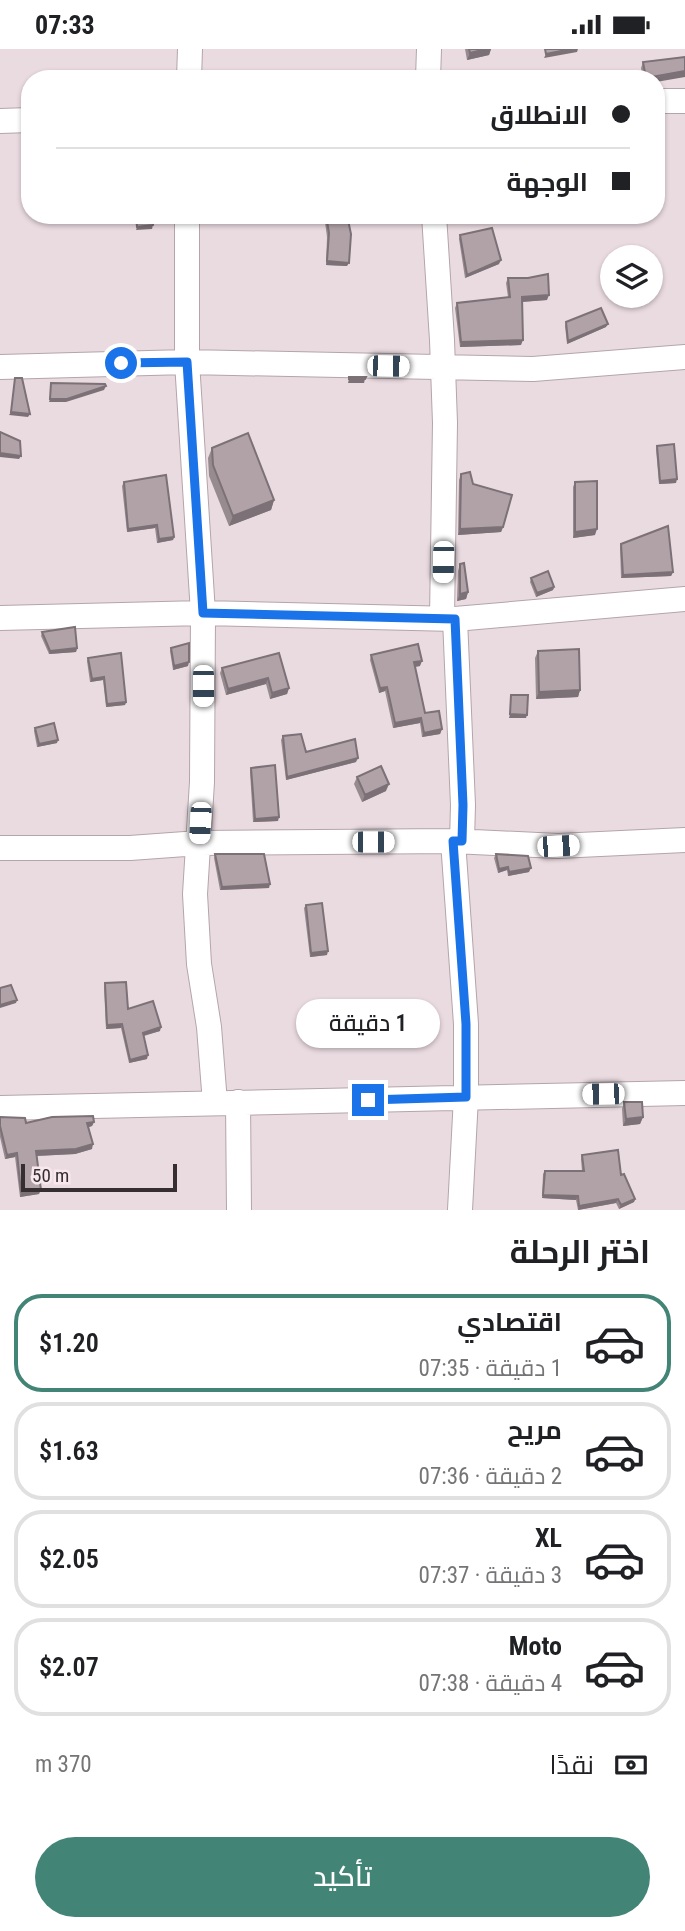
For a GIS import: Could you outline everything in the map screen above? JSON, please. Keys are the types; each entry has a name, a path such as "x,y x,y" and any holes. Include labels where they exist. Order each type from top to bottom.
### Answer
{"street":[{"path":"189,70 190,49"},
{"path":"428,70 429,49"},
{"path":"665,101 685,101"},
{"path":"0,121 21,120"},
{"path":"187,224 187,362 203,613 202,782 195,894 198,951 209,1027 227,1103 239,1210"},
{"path":"434,224 445,423 449,619 463,805 458,841 466,1024 466,1097 460,1210"},
{"path":"0,367 187,362 533,369 685,357"},
{"path":"0,618 203,613 449,619 685,599"},
{"path":"0,848 458,841 558,846 685,839"},
{"path":"0,1108 685,1093"}],"building":[{"path":"469,49 486,49 470,53"},
{"path":"545,49 571,49 546,54"},
{"path":"685,57 685,71 665,75 665,70 644,70 643,62"},
{"path":"137,224 153,224 153,225 137,227"},
{"path":"328,224 349,224 349,263 327,261"},
{"path":"492,228 501,260 467,275 460,235"},
{"path":"548,274 549,295 522,297 523,340 461,342 457,303 510,297 508,278"},
{"path":"601,308 608,324 568,341 566,322"},
{"path":"349,377 366,377 349,379"},
{"path":"15,378 22,378 30,414 11,412"},
{"path":"51,383 106,386 67,399 50,399"},
{"path":"0,432 20,441 21,456 0,453"},
{"path":"248,433 274,500 233,516 213,465 212,448"},
{"path":"674,444 677,479 660,481 657,446"},
{"path":"470,472 473,484 512,495 503,527 460,529 461,474"},
{"path":"166,475 174,537 159,539 157,525 128,529 124,482"},
{"path":"597,481 597,529 575,532 575,482"},
{"path":"668,526 673,572 623,575 621,544"},
{"path":"464,563 468,592 460,594 460,564"},
{"path":"548,571 554,587 537,593 531,578"},
{"path":"75,627 77,648 50,651 42,632"},
{"path":"189,643 189,662 174,666 171,648"},
{"path":"418,644 422,661 414,662 425,713 439,711 442,729 424,733 421,718 395,723 387,687 380,688 371,655"},
{"path":"579,649 580,690 539,692 538,651"},
{"path":"121,653 126,702 107,704 104,677 92,679 88,658"},
{"path":"279,653 289,688 272,693 268,678 228,689 222,668"},
{"path":"511,695 528,695 527,715 510,714"},
{"path":"54,723 58,740 39,744 35,728"},
{"path":"301,734 306,752 355,739 358,758 287,777 283,736"},
{"path":"275,765 279,817 255,819 251,768"},
{"path":"381,766 389,784 365,795 357,777"},
{"path":"215,854 264,854 270,884 222,887"},
{"path":"496,854 528,856 531,868 509,872 508,867 499,869"},
{"path":"322,903 328,951 311,953 306,905"},
{"path":"126,982 128,1009 153,1001 161,1027 143,1033 148,1055 130,1060 122,1024 107,1025 105,983"},
{"path":"11,985 17,1000 0,1005 0,988"},
{"path":"624,1102 642,1102 643,1117 626,1119"},
{"path":"93,1116 94,1122 87,1123 93,1144 76,1149 36,1151 41,1190 21,1192 17,1153 7,1155 0,1117 25,1118 26,1123 52,1117"},
{"path":"618,1150 621,1175 624,1174 635,1199 621,1205 618,1199 579,1206 578,1196 543,1195 545,1171 584,1171 582,1155"}],"route":[{"path":"121,363 187,362 203,613 455,619 463,805 462,841 453,841 466,1024 466,1097 368,1100"}]}
